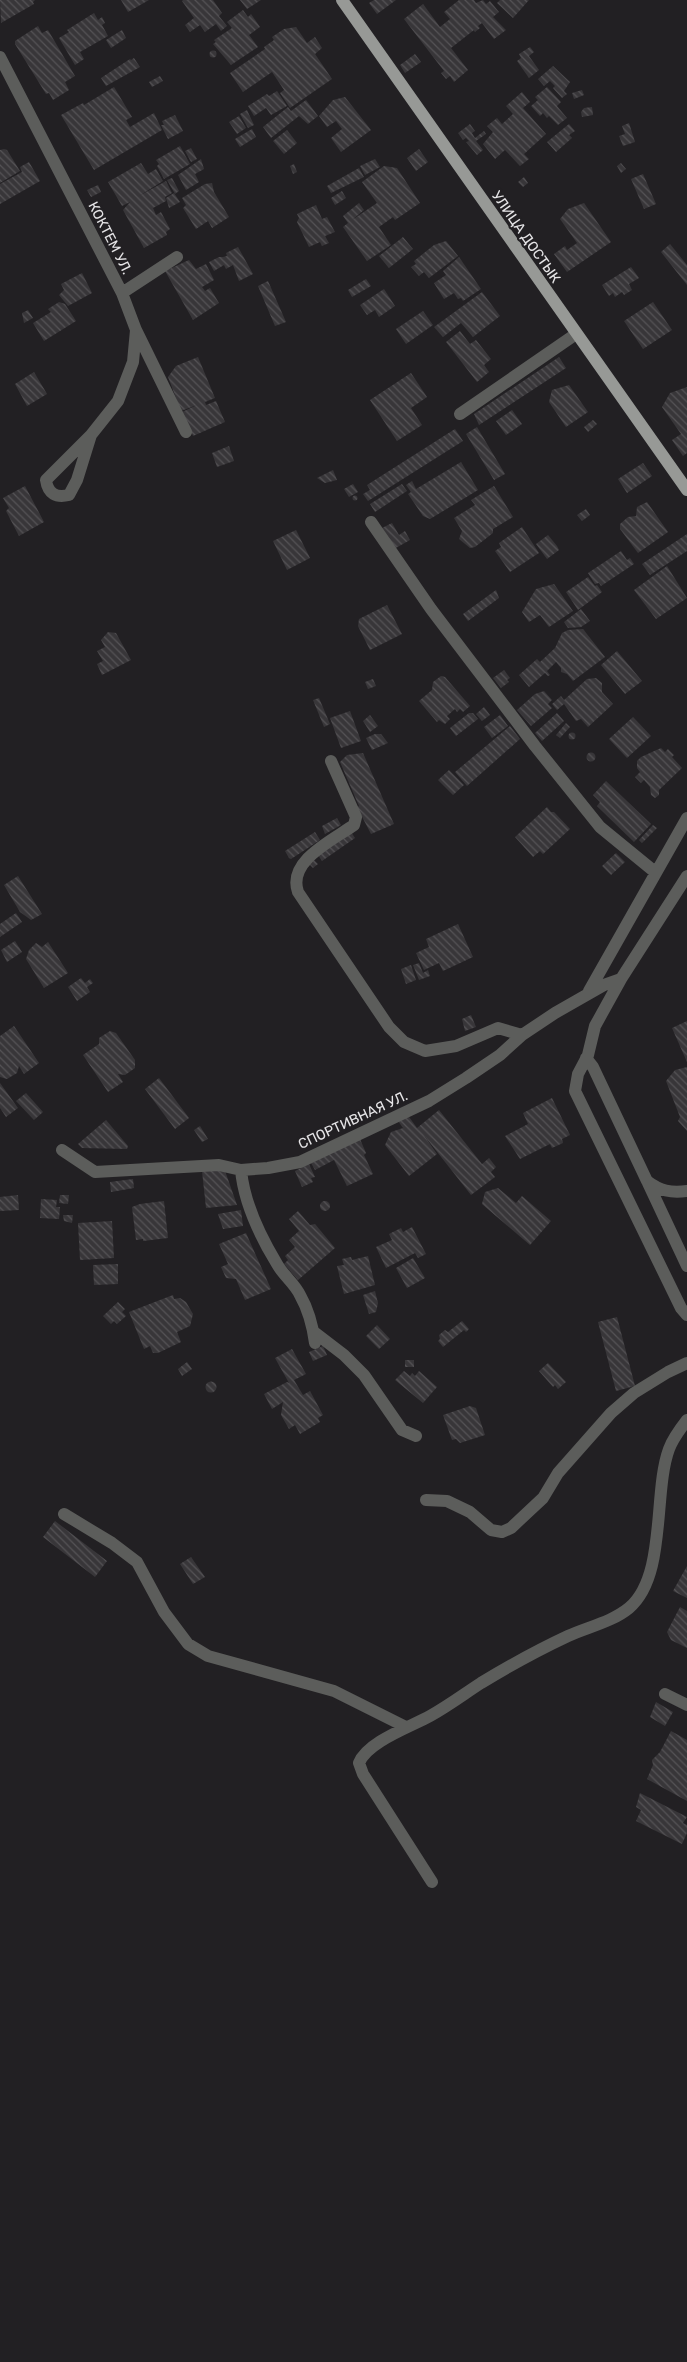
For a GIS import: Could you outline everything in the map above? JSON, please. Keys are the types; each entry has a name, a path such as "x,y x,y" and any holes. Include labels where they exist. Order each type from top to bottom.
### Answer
{"main road":[{"name":"УЛИЦА ДОСТЫК","path":"342,0 687,490"}],"street":[{"name":"КОКТЕМ УЛ.","path":"0,56 122,293 136,330 133,362 118,401 91,435 46,480 47,488 53,495 61,497 68,495 77,480 91,435"},
{"path":"122,293 177,257"},
{"path":"136,330 186,432"},
{"path":"460,414 576,334"},
{"path":"371,522 431,609 535,746 600,827 655,872"},
{"path":"331,761 356,817 354,825 305,860 298,871 295,884 298,892 389,1027 404,1042 425,1051 456,1046 498,1028 522,1035"},
{"path":"586,995 598,977 655,872 687,818"},
{"path":"687,876 621,980 595,1026 587,1056 578,1074 575,1091 681,1308 687,1315"},
{"name":"СПОРТИВНАЯ УЛ.","path":"62,1150 95,1172 219,1165 241,1170 268,1168 300,1162 350,1140 428,1101 459,1083 500,1055 522,1035 586,995 621,980"},
{"path":"587,1056 687,1266"},
{"path":"241,1170 243,1187 249,1207 276,1264 300,1294 314,1338 344,1355 364,1375 402,1430 416,1436"},
{"path":"647,1181 656,1188 672,1192 687,1191"},
{"path":"426,1500 447,1501 470,1512 491,1530 502,1532 511,1528 543,1498 558,1473 611,1413 634,1393 668,1372 687,1363"},
{"path":"432,1882 362,1774 359,1763 361,1757 379,1743 430,1715 520,1660 569,1636 619,1616 639,1599 646,1586 654,1551 660,1519 662,1486 669,1449 687,1420"},
{"path":"64,1514 112,1543 137,1562 164,1612 188,1644 208,1656 334,1691 406,1727"},
{"path":"665,1694 687,1705"}],"building":[{"path":"0,0 35,0 34,4 1,23"},
{"path":"121,0 149,0 128,12"},
{"path":"183,0 213,0 222,13 219,16 227,26 221,31 216,24 205,32 200,25 190,32 185,25 194,18"},
{"path":"240,0 261,0 247,9"},
{"path":"374,0 396,0 377,14 369,3"},
{"path":"459,0 474,0 476,3 483,0 486,4 490,1 499,12 493,17 506,30 494,39 482,23 478,26 480,28 475,32 474,30 451,48 468,70 454,82 450,76 446,79 441,73 444,71 404,19 423,4 440,27 450,19 444,12"},
{"path":"500,0 529,0 513,18 497,3"},
{"path":"243,10 248,17 251,14 260,27 249,35 258,47 231,65 213,44 216,42 214,40 232,28 227,22"},
{"path":"94,13 98,20 102,17 105,23 102,25 108,36 80,52 84,59 75,65 59,38 69,32 67,30"},
{"path":"38,26 42,33 48,30 75,76 65,82 69,90 53,100 49,93 46,94 15,44 15,41"},
{"path":"296,27 307,43 315,37 322,48 315,54 332,79 290,108 280,93 284,90 272,72 243,92 230,73 265,49 264,47 274,40 272,37 284,29"},
{"path":"122,30 126,38 111,48 106,40"},
{"path":"530,47 534,52 529,56 539,70 529,78 517,61 521,58 519,54"},
{"path":"213,51 216,54 213,57 210,54"},
{"path":"415,54 421,62 405,73 400,65"},
{"path":"134,58 140,67 106,86 101,78"},
{"path":"553,66 570,82 564,91 567,94 562,98 553,88 555,86 550,81 544,86 538,79"},
{"path":"160,76 163,81 152,87 149,82"},
{"path":"114,87 132,117 126,120 130,127 154,113 162,130 94,170 61,115 83,103 84,105"},
{"path":"547,87 561,102 557,106 567,118 558,125 543,113 540,116 531,106 538,100 535,97"},
{"path":"582,90 584,95 574,99 572,93"},
{"path":"277,91 287,106 271,115 266,108 254,116 248,106 267,94 269,96"},
{"path":"522,92 530,102 523,108 546,134 524,154 529,159 520,166 505,150 495,159 483,144 493,132 487,126 497,118 502,124 513,114 506,106"},
{"path":"345,97 371,130 341,152 331,138 342,129 336,121 327,127 319,116 333,100"},
{"path":"306,100 318,116 308,124 299,116 271,138 263,127 288,107 291,111"},
{"path":"592,107 593,115 582,117 581,112 584,108"},
{"path":"247,110 254,125 248,128 240,114"},
{"path":"175,115 183,131 168,139 161,125 164,125 162,121"},
{"path":"239,116 246,128 237,134 229,122"},
{"path":"629,123 635,142 623,146 619,136 625,134 622,126"},
{"path":"470,124 475,131 472,133 475,138 484,131 486,134 476,141 483,150 477,155 466,142 469,141 466,138 463,140 458,133"},
{"path":"569,124 575,131 569,135 572,138 556,152 547,142"},
{"path":"252,129 256,137 240,147 235,139"},
{"path":"287,130 297,143 284,154 273,141"},
{"path":"180,146 190,164 164,179 156,160"},
{"path":"191,148 197,159 191,162 185,151"},
{"path":"419,149 428,162 416,171 407,158"},
{"path":"0,150 7,150 20,171 0,183"},
{"path":"201,159 204,169 195,174 199,182 186,190 178,175"},
{"path":"375,159 380,167 365,175 360,166"},
{"path":"29,162 40,181 0,204 0,184 22,172 20,167"},
{"path":"141,163 148,174 156,169 163,181 139,196 166,181 172,193 165,197 166,201 153,208 156,215 161,212 170,229 166,232 167,235 144,248 123,210 130,202 122,206 108,182"},
{"path":"621,163 626,169 621,173 617,166"},
{"path":"294,164 297,172 293,174 290,166"},
{"path":"384,166 397,168 420,203 395,220 393,217 379,227 391,245 367,261 343,227 348,223 343,216 359,203 364,210 352,220 377,203 362,182"},
{"path":"359,168 364,177 331,193 327,186"},
{"path":"643,174 656,204 644,209 631,179"},
{"path":"524,177 528,183 523,187 518,182"},
{"path":"172,178 179,191 175,194 167,180"},
{"path":"212,183 214,192 229,217 212,228 208,221 196,229 183,208 186,205 182,198 205,184"},
{"path":"98,185 101,192 91,197 87,190"},
{"path":"342,191 346,198 335,205 331,198"},
{"path":"174,193 180,202 169,208 166,198"},
{"path":"584,203 611,242 567,272 554,254 565,246 567,250 577,243 560,219 568,209"},
{"path":"316,205 322,219 327,217 335,232 325,236 329,243 322,246 320,242 309,247 297,222 299,218 297,214"},
{"path":"403,237 413,249 389,268 379,256"},
{"path":"446,241 458,256 429,278 424,272 419,276 411,267 416,264 414,261 434,245"},
{"path":"670,244 687,265 687,285 661,252"},
{"path":"238,247 253,274 239,281 233,265 226,269 224,265 214,271 209,262 219,257 227,256 226,253"},
{"path":"459,257 481,289 463,301 461,298 458,299 454,293 444,299 434,283 446,275 443,271"},
{"path":"189,260 196,269 206,264 214,280 202,287 205,291 210,288 219,303 193,320 165,271"},
{"path":"631,267 639,278 629,284 632,290 624,295 622,292 615,297 613,293 609,296 602,285"},
{"path":"82,273 92,293 68,306 59,295 64,290 61,284"},
{"path":"366,279 371,286 352,297 348,290"},
{"path":"268,281 286,322 275,326 258,286"},
{"path":"384,289 395,306 379,317 375,310 367,315 360,305"},
{"path":"482,292 500,316 473,337 461,323 443,337 434,327"},
{"path":"59,302 65,304 76,321 44,341 33,323 51,312 48,309"},
{"path":"653,302 672,330 643,349 624,321"},
{"path":"28,310 33,318 24,323 22,313"},
{"path":"423,311 433,325 406,344 396,329"},
{"path":"460,331 470,344 476,340 491,359 484,365 489,372 477,382 446,342"},
{"path":"198,357 215,398 205,402 206,405 216,401 225,422 193,436 182,412 197,405 181,411 168,377 176,366"},
{"path":"559,357 566,368 479,425 474,414"},
{"path":"34,372 47,394 27,406 15,384"},
{"path":"411,373 427,397 411,408 422,425 397,441 370,400"},
{"path":"569,385 588,412 566,427 549,402 552,390"},
{"path":"687,387 687,453 683,456 672,440 681,434 662,407 670,393"},
{"path":"512,410 522,424 506,435 496,421"},
{"path":"593,420 597,424 588,432 584,427"},
{"path":"477,427 505,474 494,480 466,434"},
{"path":"455,429 463,441 368,501 363,494 370,490 367,485"},
{"path":"229,446 234,461 217,467 212,453"},
{"path":"461,462 478,490 430,519 423,516 408,494 411,492 406,485 412,481 416,489"},
{"path":"643,463 652,476 627,493 618,479"},
{"path":"333,470 337,480 325,483 317,478"},
{"path":"353,484 358,492 349,497 344,489"},
{"path":"402,484 407,491 375,512 370,504"},
{"path":"25,486 44,522 19,536 6,511 9,508 3,498"},
{"path":"494,486 513,517 493,529 493,533 475,547 470,548 459,539 462,531 454,518 475,505 471,500"},
{"path":"355,495 358,498 355,501 352,498"},
{"path":"647,502 668,532 638,553 620,529 620,524 628,517 636,516 637,507"},
{"path":"586,509 590,515 582,521 577,515"},
{"path":"392,523 399,535 405,531 410,540 394,549 382,528"},
{"path":"522,527 539,553 510,572 495,551 501,547 499,543"},
{"path":"296,530 310,558 287,570 273,541"},
{"path":"687,534 687,551 650,575 642,564"},
{"path":"548,535 559,550 547,559 536,544"},
{"path":"621,551 627,560 630,558 634,564 601,586 599,583 595,584 588,573"},
{"path":"667,566 687,598 656,619 634,590"},
{"path":"588,577 602,592 578,610 566,592"},
{"path":"554,584 573,611 549,627 540,615 529,622 522,612 536,589"},
{"path":"496,590 499,598 468,621 463,614"},
{"path":"387,605 402,634 370,650 358,626 359,619"},
{"path":"581,609 590,621 581,627 568,628 564,622"},
{"path":"583,629 605,657 573,681 567,674 561,672 561,668 556,662 547,671 550,675 548,676 545,673 529,687 519,675 537,659 540,662 555,648 562,633 568,630"},
{"path":"108,632 116,633 131,660 102,675 97,664 103,661 97,651 105,647 101,640"},
{"path":"617,651 642,681 625,694 601,665"},
{"path":"504,670 510,678 507,680 509,682 501,688 493,678"},
{"path":"441,676 445,677 470,706 463,712 460,709 457,712 455,709 447,716 450,719 445,724 439,720 437,722 419,701 432,690 433,682"},
{"path":"596,678 602,683 602,692 613,704 588,727 581,719 576,721 564,704 557,710 552,704 561,696 564,700 587,679"},
{"path":"373,679 376,686 368,689 365,682"},
{"path":"544,691 552,700 548,704 552,708 531,726 517,710 535,694"},
{"path":"319,698 330,724 324,727 313,700"},
{"path":"484,707 490,715 482,721 476,714"},
{"path":"350,711 361,741 341,748 330,718"},
{"path":"469,713 473,713 478,719 456,736 450,728"},
{"path":"557,713 564,721 542,741 535,733"},
{"path":"370,715 378,726 370,732 363,721"},
{"path":"500,715 508,726 492,738 484,727"},
{"path":"633,717 651,736 627,758 609,739"},
{"path":"566,723 570,727 560,738 556,735"},
{"path":"510,726 520,739 467,786 455,772"},
{"path":"572,732 576,736 572,740 568,736"},
{"path":"375,734 381,734 388,743 372,750 366,738"},
{"path":"661,748 665,752 668,749 674,755 672,757 682,768 659,790 659,795 655,798 651,795 650,787 644,780 641,783 635,777 640,772 637,768 637,761 641,757"},
{"path":"591,752 596,757 591,762 586,757"},
{"path":"363,753 394,824 371,834 357,807 359,806 340,762 347,755"},
{"path":"449,770 464,785 453,795 438,780"},
{"path":"606,781 651,824 634,842 597,806 600,802 593,795"},
{"path":"547,807 570,829 543,854 540,851 533,857 515,837"},
{"path":"337,818 341,825 325,834 322,826"},
{"path":"653,825 657,828 642,843 639,840"},
{"path":"315,832 320,840 291,859 289,858 285,851"},
{"path":"351,832 355,838 322,861 318,855"},
{"path":"616,853 625,862 611,875 602,866"},
{"path":"313,859 318,864 313,868 309,864"},
{"path":"18,876 42,914 31,920 20,912 4,885"},
{"path":"16,913 22,922 0,937 0,924"},
{"path":"458,924 473,957 443,971 439,963 424,970 416,953 429,947 426,939"},
{"path":"15,941 22,952 7,962 1,950"},
{"path":"48,942 68,973 44,988 26,959 29,950 36,943 42,947"},
{"path":"419,963 423,973 428,970 430,976 419,980 413,965"},
{"path":"411,965 416,980 406,984 401,969"},
{"path":"81,978 85,983 90,979 93,983 87,987 90,992 77,1001 68,987"},
{"path":"471,1015 476,1027 465,1031 462,1019"},
{"path":"687,1021 687,1062 672,1028"},
{"path":"14,1026 39,1063 24,1074 19,1066 17,1073 7,1079 0,1077 0,1036"},
{"path":"110,1031 116,1033 135,1060 135,1068 125,1075 118,1074 123,1082 108,1092 83,1055 99,1044 99,1038"},
{"path":"687,1067 687,1131 678,1121 680,1117 666,1081 675,1070"},
{"path":"159,1078 189,1118 175,1129 145,1089"},
{"path":"0,1083 18,1108 6,1117 0,1108"},
{"path":"26,1093 43,1112 34,1120 16,1101"},
{"path":"552,1098 570,1135 562,1139 563,1143 552,1148 550,1144 520,1159 505,1136 528,1124 523,1113"},
{"path":"439,1110 482,1164 489,1158 496,1167 491,1172 495,1177 471,1195 423,1134 437,1154 409,1176 385,1145 391,1132 403,1128 398,1121 407,1114 417,1128"},
{"path":"106,1120 128,1146 127,1149 82,1148 78,1144"},
{"path":"200,1126 208,1139 202,1142 194,1130"},
{"path":"360,1139 366,1153 364,1155 373,1174 347,1186 334,1160 315,1170 311,1163"},
{"path":"309,1164 315,1177 311,1178 313,1182 302,1187 295,1171"},
{"path":"224,1168 237,1205 206,1208 202,1171"},
{"path":"133,1179 134,1188 111,1192 110,1182"},
{"path":"498,1188 516,1203 522,1196 551,1221 530,1245 482,1204 485,1192"},
{"path":"18,1195 19,1210 0,1211 0,1197"},
{"path":"60,1195 69,1195 68,1204 59,1203"},
{"path":"41,1199 57,1200 56,1207 60,1207 59,1219 40,1218"},
{"path":"164,1201 168,1238 136,1240 132,1207"},
{"path":"325,1201 330,1206 325,1211 320,1206"},
{"path":"241,1210 243,1226 223,1229 218,1214"},
{"path":"298,1211 310,1225 315,1224 335,1248 298,1280 284,1264 288,1260 285,1256 295,1247 289,1240 299,1231 289,1219"},
{"path":"63,1215 73,1215 72,1223 64,1221"},
{"path":"112,1221 114,1258 80,1260 78,1223"},
{"path":"412,1227 426,1254 418,1258 415,1253 386,1268 376,1247 392,1240 389,1234 401,1228 403,1232"},
{"path":"246,1233 271,1289 245,1300 236,1279 226,1278 221,1267 228,1264 219,1244"},
{"path":"368,1256 375,1285 344,1294 337,1266 344,1265 342,1259 351,1257 352,1260"},
{"path":"413,1258 425,1278 407,1288 396,1268"},
{"path":"118,1264 118,1284 94,1285 93,1265"},
{"path":"375,1291 378,1303 376,1312 369,1314 363,1295"},
{"path":"173,1295 174,1299 180,1298 186,1302 193,1314 190,1326 177,1332 181,1342 158,1353 153,1353 150,1346 144,1349 129,1312"},
{"path":"118,1302 125,1309 122,1312 126,1316 117,1324 114,1321 111,1324 103,1316"},
{"path":"617,1317 635,1386 616,1391 598,1322"},
{"path":"462,1321 469,1329 466,1332 464,1330 443,1347 438,1341 440,1339 439,1335 445,1330 448,1332"},
{"path":"377,1325 390,1339 379,1349 366,1336"},
{"path":"323,1346 327,1355 313,1361 309,1352"},
{"path":"292,1349 306,1374 294,1380 303,1395 310,1391 323,1415 318,1418 320,1422 300,1434 295,1425 289,1429 281,1415 283,1402 272,1409 264,1394 287,1382 289,1383 275,1358"},
{"path":"405,1360 414,1360 414,1367 405,1367"},
{"path":"187,1362 192,1369 182,1376 178,1369"},
{"path":"548,1363 566,1382 558,1389 555,1385 553,1387 539,1371"},
{"path":"404,1371 410,1376 412,1373 415,1376 419,1371 437,1387 423,1403 395,1380"},
{"path":"211,1381 217,1387 211,1393 205,1387"},
{"path":"470,1406 476,1408 485,1435 460,1443 456,1439 452,1440 443,1415"},
{"path":"55,1521 107,1561 95,1577 43,1537"},
{"path":"191,1557 205,1577 193,1584 180,1564"},
{"path":"687,1566 687,1598 673,1591"},
{"path":"680,1607 687,1611 687,1648 671,1640 667,1632"},
{"path":"656,1702 673,1712 665,1726 650,1717"},
{"path":"671,1731 687,1740 687,1801 647,1779 653,1765 652,1760 660,1752"},
{"path":"640,1793 687,1817 683,1823 687,1825 687,1833 682,1844 636,1821 641,1810 636,1807"}]}
